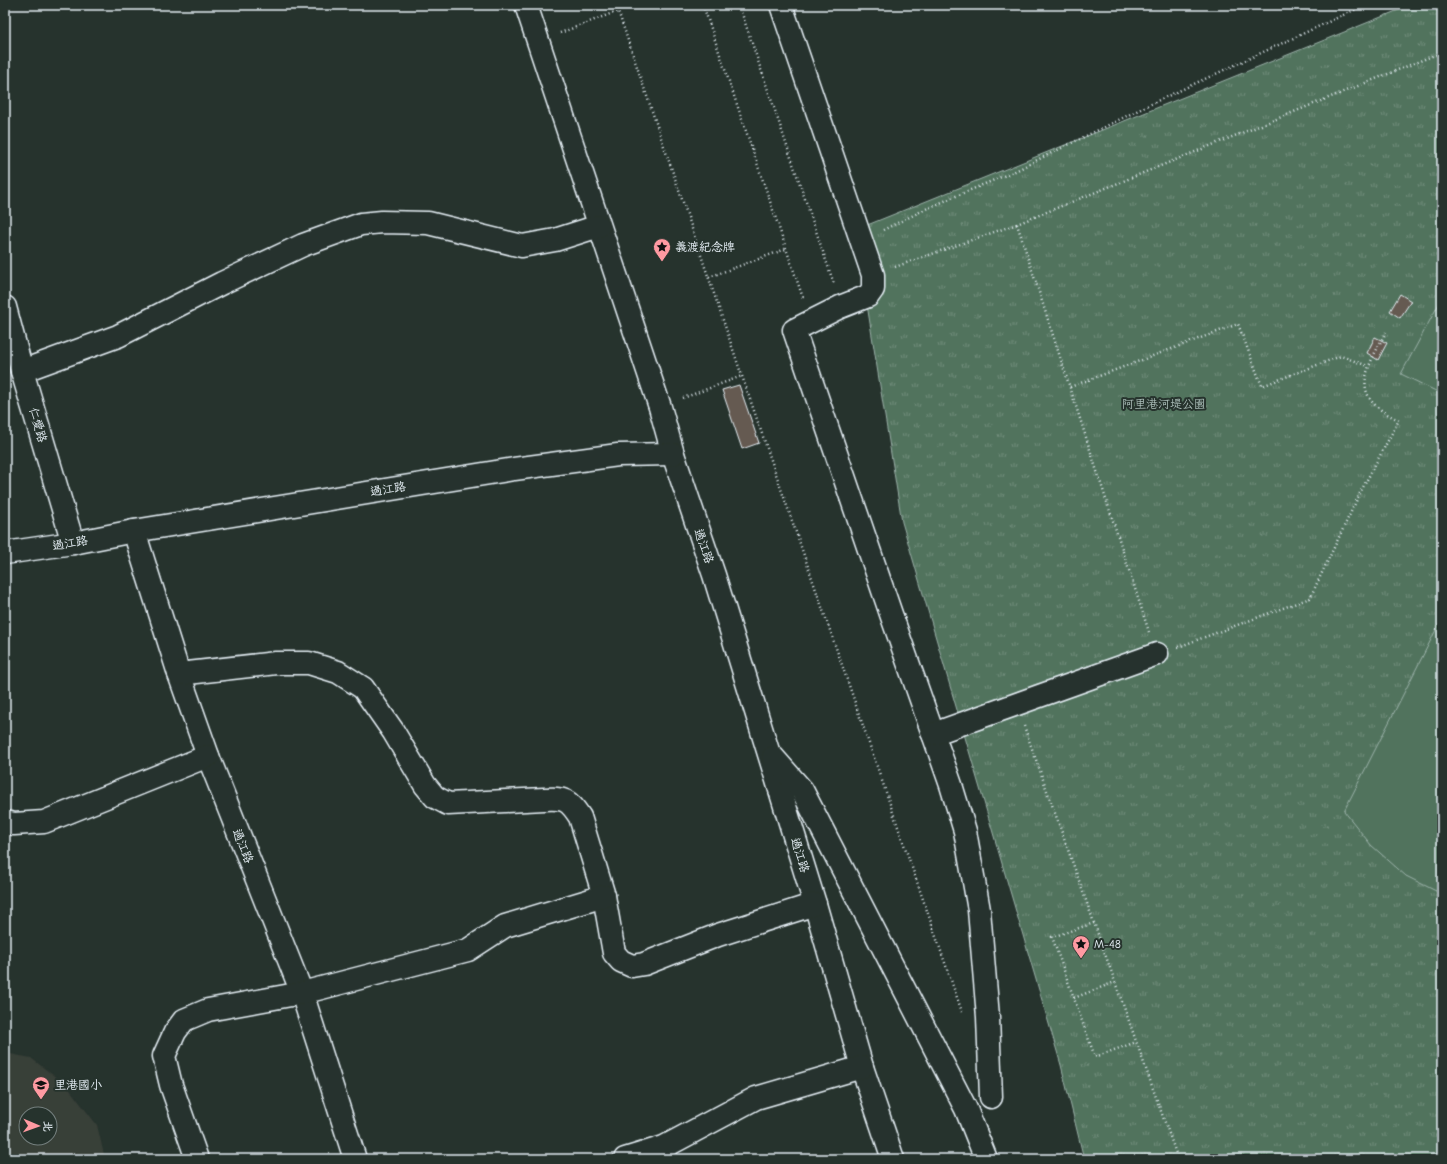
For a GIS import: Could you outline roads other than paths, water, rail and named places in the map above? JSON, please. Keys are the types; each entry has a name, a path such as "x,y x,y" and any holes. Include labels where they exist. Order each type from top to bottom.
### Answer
{"street":[{"path":"526,5 660,407 673,454"},
{"path":"781,5 860,242 873,275 873,289 868,296 840,307 794,330 951,785 965,831 979,910 987,1009 991,1097"},
{"path":"22,372 118,336 222,283 303,245 361,224 382,222 428,223 522,246 555,240 599,226"},
{"name":"仁愛路","path":"5,307 22,372 73,543"},
{"name":"過江路","path":"5,553 73,543 134,531 514,468 618,455 673,454 714,575 815,904 862,1067 893,1159"},
{"name":"過江路","path":"134,531 179,674 208,756 302,993 355,1159"},
{"path":"933,734 1157,654"},
{"path":"179,674 276,664 302,663 309,663 338,672 363,688 393,731 425,786 434,797 448,804 557,799 566,800 572,805 580,817 604,896 614,953 621,961 632,966 644,964 718,935 815,904"},
{"path":"768,752 802,790 966,1109 986,1159"},
{"path":"5,822 14,824 44,822 208,756"},
{"path":"197,1159 171,1085 164,1056 175,1032 184,1020 208,1010 302,993 468,950 505,926 604,896"},
{"path":"625,1159 664,1147 756,1098 862,1067"}],"place":[{"name":"義渡紀念牌","path":"662,262"},
{"name":"M-48","path":"1081,959"},
{"name":"里港國小","path":"41,1100"}],"park label":[{"name":"阿里港河堤公園","path":"1164,404"}]}
